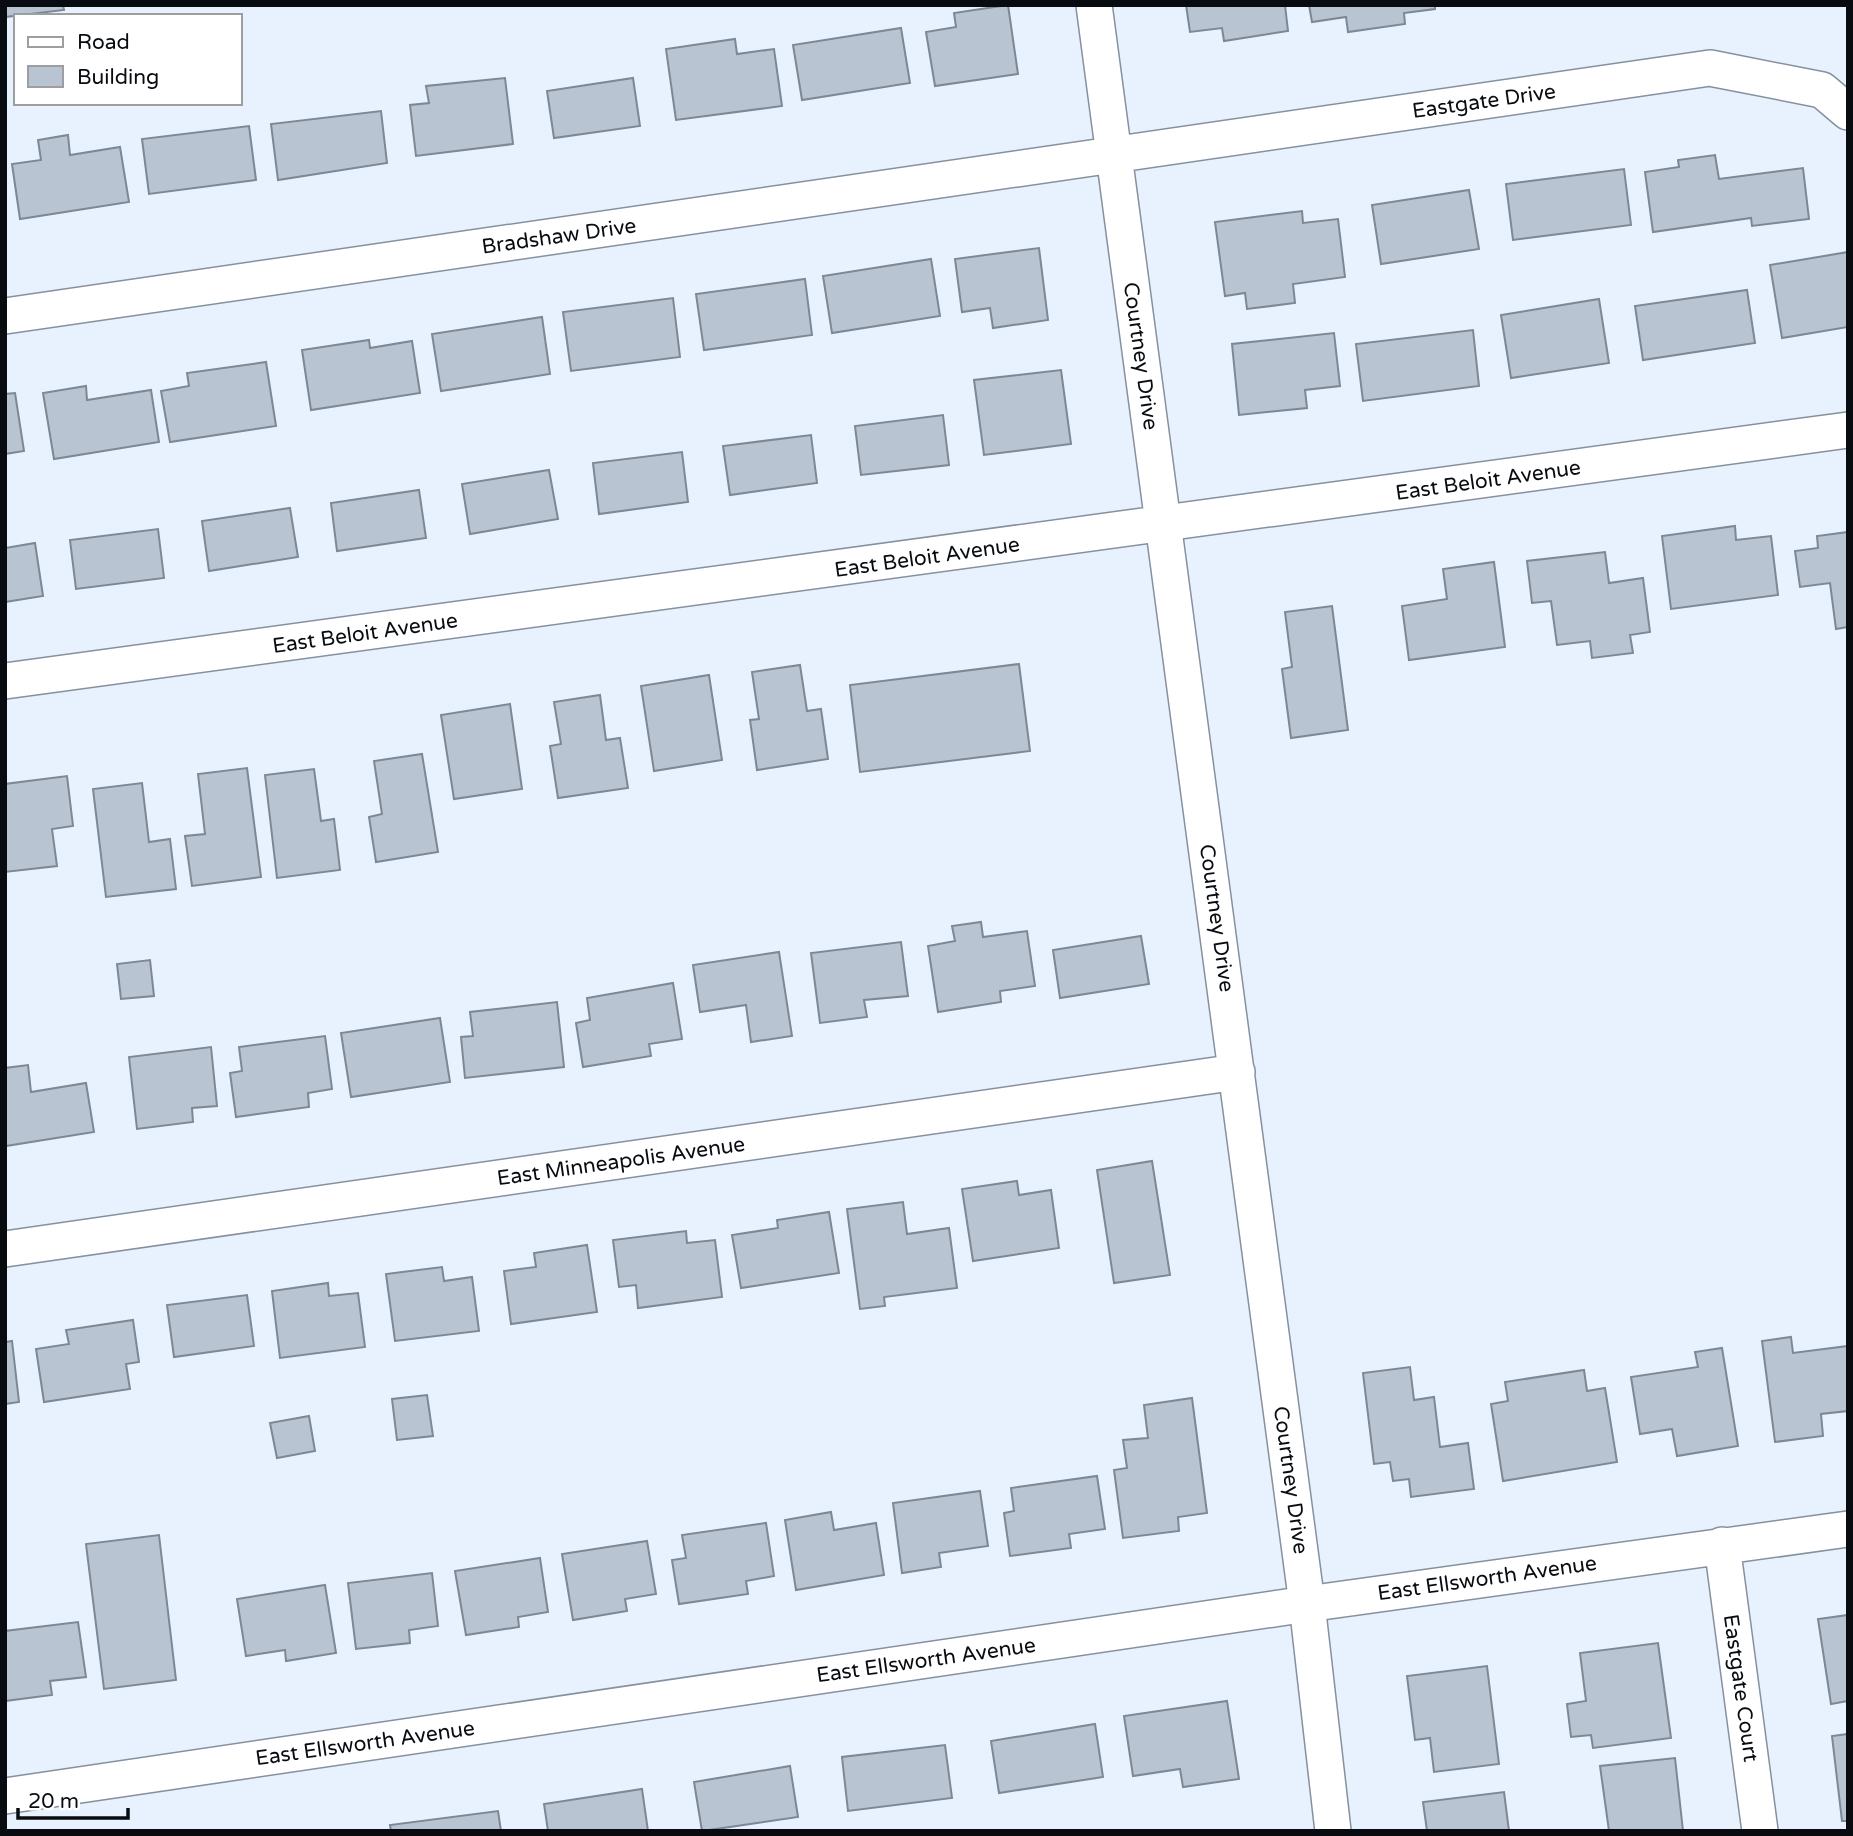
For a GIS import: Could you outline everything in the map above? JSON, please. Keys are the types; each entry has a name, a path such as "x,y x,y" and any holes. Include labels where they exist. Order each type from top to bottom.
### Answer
{"street":[{"name":"Courtney Drive","path":"1094,5 1307,1604 1333,1831"},
{"name":"Eastgate Drive","path":"1112,155 1710,68 1822,90 1848,112"},
{"name":"Bradshaw Drive","path":"5,316 1112,155"},
{"name":"East Beloit Avenue","path":"5,681 1848,430"},
{"name":"East Minneapolis Avenue","path":"5,1249 1237,1072"},
{"name":"East Ellsworth Avenue","path":"5,1796 1307,1604 1848,1529"},
{"name":"Eastgate Court","path":"1722,1545 1760,1831"}],"building":[{"path":"5,5 63,5 64,10 14,14 5,17"},
{"path":"1008,5 1018,74 935,86 926,32 956,27 954,13"},
{"path":"1186,5 1285,5 1288,31 1224,41 1222,28 1190,32"},
{"path":"1309,5 1435,5 1435,9 1404,13 1405,24 1348,32 1346,17 1312,22"},
{"path":"901,28 910,83 802,100 793,45"},
{"path":"735,39 737,54 774,49 782,106 676,120 666,49"},
{"path":"505,78 513,144 416,156 410,105 429,103 426,86"},
{"path":"633,78 640,126 554,138 547,91"},
{"path":"381,111 387,163 278,180 271,124"},
{"path":"249,126 256,180 149,194 142,139"},
{"path":"68,135 70,155 120,147 129,202 20,219 12,164 41,160 38,140"},
{"path":"1715,155 1719,179 1803,168 1809,219 1752,226 1751,218 1653,232 1645,172 1679,167 1678,160"},
{"path":"1624,169 1631,225 1513,240 1506,184"},
{"path":"1469,190 1479,249 1381,264 1372,205"},
{"path":"1302,211 1303,223 1338,219 1345,277 1293,284 1295,303 1247,309 1245,293 1225,296 1215,222"},
{"path":"1039,248 1048,320 993,328 990,308 962,312 955,259"},
{"path":"1848,252 1848,327 1782,338 1770,265"},
{"path":"931,259 940,316 832,333 823,276"},
{"path":"805,279 812,335 704,350 696,294"},
{"path":"1747,290 1755,343 1643,360 1635,306"},
{"path":"673,298 680,357 571,371 563,312"},
{"path":"1599,299 1609,363 1511,378 1501,315"},
{"path":"542,317 550,374 441,391 432,334"},
{"path":"1473,330 1479,386 1363,401 1356,344"},
{"path":"1334,333 1340,386 1305,390 1307,408 1239,415 1232,344"},
{"path":"369,340 370,348 412,341 420,393 311,410 302,350"},
{"path":"266,362 276,426 170,442 161,391 189,386 187,373"},
{"path":"1061,370 1071,444 984,455 974,380"},
{"path":"86,386 87,400 151,390 159,442 54,459 43,393"},
{"path":"15,393 24,451 5,454 5,394"},
{"path":"943,415 949,465 861,475 855,426"},
{"path":"811,435 817,483 730,495 723,446"},
{"path":"682,452 688,502 599,514 593,463"},
{"path":"549,470 558,519 470,534 462,484"},
{"path":"419,490 426,538 337,551 331,503"},
{"path":"290,508 298,557 209,571 202,521"},
{"path":"1735,526 1736,540 1771,536 1778,595 1671,609 1662,536"},
{"path":"158,529 164,578 76,589 70,540"},
{"path":"1848,532 1848,627 1836,629 1830,583 1800,587 1795,551 1818,548 1817,536"},
{"path":"35,543 43,596 5,602 5,548"},
{"path":"1605,552 1609,583 1643,578 1650,632 1630,635 1633,653 1592,658 1590,641 1557,645 1551,601 1532,603 1527,561"},
{"path":"1494,562 1505,647 1409,660 1402,606 1447,599 1443,569"},
{"path":"1332,606 1348,730 1291,738 1282,669 1292,667 1285,612"},
{"path":"1019,664 1030,751 860,772 850,685"},
{"path":"800,665 807,711 821,709 828,759 757,770 750,720 759,719 752,672"},
{"path":"709,675 722,760 654,771 641,686"},
{"path":"600,695 606,740 620,738 628,788 558,798 550,746 561,744 554,702"},
{"path":"510,704 522,789 454,799 441,715"},
{"path":"422,754 438,852 376,862 369,817 382,814 374,761"},
{"path":"247,768 261,877 192,886 185,836 205,834 198,774"},
{"path":"314,769 321,821 334,819 340,870 277,878 265,775"},
{"path":"67,776 73,826 52,829 57,866 5,872 5,784"},
{"path":"142,783 149,842 170,839 176,889 106,897 93,789"},
{"path":"981,922 983,937 1027,931 1035,986 1000,991 1001,1002 938,1012 928,946 955,941 952,926"},
{"path":"1141,936 1149,984 1060,998 1053,950"},
{"path":"901,942 908,996 864,1000 867,1017 820,1023 811,953"},
{"path":"779,952 792,1036 751,1042 746,1005 700,1012 693,965"},
{"path":"150,960 154,996 121,999 117,964"},
{"path":"673,983 682,1039 649,1044 651,1056 583,1067 576,1023 590,1020 587,998"},
{"path":"557,1002 564,1067 465,1078 461,1037 473,1036 470,1012"},
{"path":"440,1018 450,1082 351,1097 341,1033"},
{"path":"325,1036 332,1089 308,1093 309,1107 236,1117 230,1073 242,1071 239,1047"},
{"path":"211,1047 217,1106 192,1108 193,1122 137,1129 129,1057"},
{"path":"28,1065 31,1092 86,1083 94,1132 6,1146 5,1068"},
{"path":"1152,1161 1170,1275 1114,1283 1097,1170"},
{"path":"1017,1181 1019,1195 1051,1190 1059,1248 973,1261 962,1189"},
{"path":"903,1202 907,1234 949,1228 957,1288 884,1297 885,1306 860,1309 847,1209"},
{"path":"829,1212 839,1273 741,1288 732,1235 778,1228 777,1220"},
{"path":"686,1231 687,1243 715,1240 722,1297 638,1308 636,1285 619,1287 613,1240"},
{"path":"587,1245 597,1312 511,1324 504,1271 536,1267 534,1253"},
{"path":"442,1267 444,1281 472,1277 479,1331 395,1341 386,1274"},
{"path":"328,1283 329,1296 358,1293 365,1347 280,1358 272,1291"},
{"path":"247,1295 254,1346 174,1357 167,1305"},
{"path":"133,1320 139,1362 126,1364 130,1389 44,1402 36,1349 69,1344 66,1330"},
{"path":"1791,1337 1793,1353 1848,1346 1848,1411 1821,1414 1823,1436 1775,1442 1762,1341"},
{"path":"12,1341 19,1402 5,1404 5,1342"},
{"path":"1722,1348 1738,1446 1677,1456 1672,1429 1640,1434 1631,1377 1698,1367 1695,1352"},
{"path":"1410,1367 1414,1400 1434,1397 1440,1447 1468,1443 1474,1489 1411,1497 1409,1479 1393,1481 1390,1462 1374,1464 1363,1373"},
{"path":"1584,1370 1587,1391 1605,1388 1617,1462 1503,1481 1491,1404 1508,1401 1505,1382"},
{"path":"427,1395 433,1436 397,1440 392,1399"},
{"path":"1192,1398 1207,1513 1178,1517 1179,1531 1123,1538 1114,1470 1127,1468 1123,1440 1148,1438 1144,1405"},
{"path":"309,1416 315,1451 277,1458 270,1423"},
{"path":"1097,1476 1105,1529 1069,1534 1071,1548 1010,1556 1004,1513 1014,1511 1011,1488"},
{"path":"980,1491 988,1546 939,1553 941,1567 902,1573 893,1503"},
{"path":"831,1512 834,1530 876,1523 884,1575 796,1590 785,1520"},
{"path":"766,1523 774,1576 746,1581 748,1594 679,1604 672,1560 686,1558 682,1535"},
{"path":"159,1535 176,1680 104,1689 86,1544"},
{"path":"647,1541 656,1594 625,1599 627,1611 573,1620 562,1554"},
{"path":"540,1558 548,1612 518,1617 519,1627 466,1635 455,1571"},
{"path":"432,1573 438,1626 409,1630 410,1643 356,1649 348,1583"},
{"path":"325,1585 336,1653 286,1661 285,1650 246,1656 237,1599"},
{"path":"1848,1615 1848,1701 1831,1704 1818,1619"},
{"path":"78,1622 86,1677 50,1681 52,1695 5,1701 5,1631"},
{"path":"1658,1643 1671,1738 1593,1748 1591,1735 1571,1737 1567,1704 1586,1701 1580,1653"},
{"path":"1487,1666 1499,1764 1434,1772 1430,1738 1415,1740 1407,1676"},
{"path":"1227,1701 1239,1779 1183,1787 1180,1769 1133,1776 1124,1716"},
{"path":"1095,1724 1103,1777 999,1793 991,1741"},
{"path":"1848,1734 1848,1821 1842,1821 1832,1736"},
{"path":"945,1745 952,1798 848,1811 842,1757"},
{"path":"1675,1758 1683,1831 1609,1831 1600,1766"},
{"path":"790,1766 798,1817 702,1831 694,1782"},
{"path":"642,1789 648,1831 548,1831 544,1804"},
{"path":"1504,1792 1509,1831 1427,1831 1423,1802"},
{"path":"498,1811 501,1831 391,1831 390,1825"}]}
